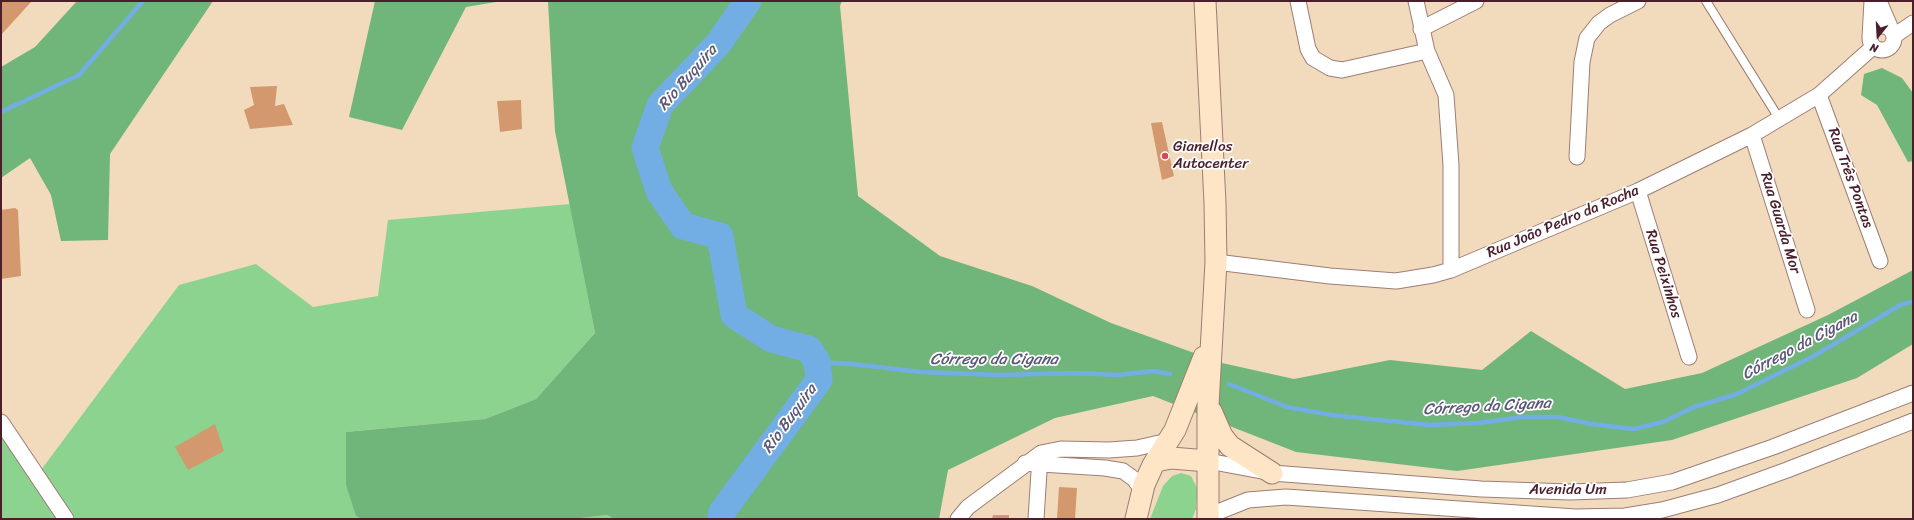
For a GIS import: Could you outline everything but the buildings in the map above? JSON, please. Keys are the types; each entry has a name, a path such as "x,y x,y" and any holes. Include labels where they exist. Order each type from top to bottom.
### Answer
{"main road":[{"path":"1205,1 1216,262 1208,405 1208,518"},
{"path":"1136,519 1143,491 1156,461 1168,441 1191,392 1211,342"},
{"path":"1208,405 1222,436 1230,446 1272,473"},
{"path":"1156,461 1175,458 1208,461"}],"street":[{"path":"1298,1 1308,49 1313,58 1330,68 1342,70 1427,51"},
{"path":"1416,1 1427,51 1443,84 1449,115 1451,165 1451,270"},
{"path":"1421,29 1476,1"},
{"path":"1577,157 1582,62 1587,38 1599,23 1610,14 1638,1"},
{"path":"1872,1 1872,42 1880,50 1888,49 1893,44 1892,33 1880,1"},
{"path":"1892,33 1913,23"},
{"name":"Rua João Pedro da Rocha","path":"1216,262 1330,276 1396,281 1433,275 1451,270 1638,191 1780,120 1819,95 1872,42"},
{"name":"Rua Três Pontas","path":"1819,95 1880,261"},
{"name":"Rua Guarda Mor","path":"1752,135 1807,310"},
{"name":"Rua Peixinhos","path":"1638,191 1689,357"},
{"name":"Avenida Um","path":"1208,461 1272,473 1481,488 1570,492 1628,490 1672,482 1773,447 1913,393"},
{"path":"1208,518 1248,500 1286,496 1575,517 1625,516 1662,510 1718,495 1913,421"},
{"path":"1,422 66,519"},
{"path":"958,519 968,507 1035,461 1061,449 1109,450 1137,448 1168,441"},
{"path":"1035,461 1123,471 1134,479 1143,491"},
{"path":"1035,461 1036,519"}],"lane":[{"path":"1706,1 1780,120"}],"green space":[{"path":"77,1 213,1 110,154 108,240 61,241 51,195 30,158 1,178 1,67 35,47"},
{"path":"375,1 502,1 466,7 402,130 349,117"},
{"path":"548,1 842,1 840,6 858,196 940,256 1032,286 1111,323 1222,363 1294,379 1390,360 1482,370 1531,331 1625,389 1702,373 1828,315 1913,270 1913,344 1857,378 1672,440 1457,471 1296,452 1153,396 1055,418 948,470 939,519 614,519 607,515 573,519 361,519 356,516 346,485 346,432 485,419 536,399 595,333 555,131"},
{"path":"1882,68 1902,78 1913,93 1913,161 1908,162 1877,105 1861,95 1864,74"},
{"path":"570,204 595,333 536,399 485,419 346,432 356,516 361,519 1,519 1,422 38,474 179,285 256,264 313,307 378,296 388,220"},
{"path":"1181,473 1191,476 1197,488 1196,509 1192,519 1150,519 1163,486 1172,476"},
{"path":"607,515 614,519 573,519"}],"waterway":[{"path":"1,112 79,75 143,1"},
{"name":"Rio Buquira","path":"721,519 722,512 819,380 817,362 809,349 771,339 734,315 720,236 683,226 659,191 645,148 660,105 718,44 748,1"},
{"name":"Córrego da Cigana","path":"1229,384 1287,407 1331,415 1429,425 1478,423 1523,417 1558,417 1591,424 1634,429 1663,422 1694,407 1737,394 1812,357 1902,304 1913,302"},
{"name":"Córrego da Cigana","path":"817,362 852,364 921,372 999,375 1076,373 1118,375 1153,371 1170,374"}],"place":[{"name":"Gianellos Autocenter","path":"1165,156"}]}
